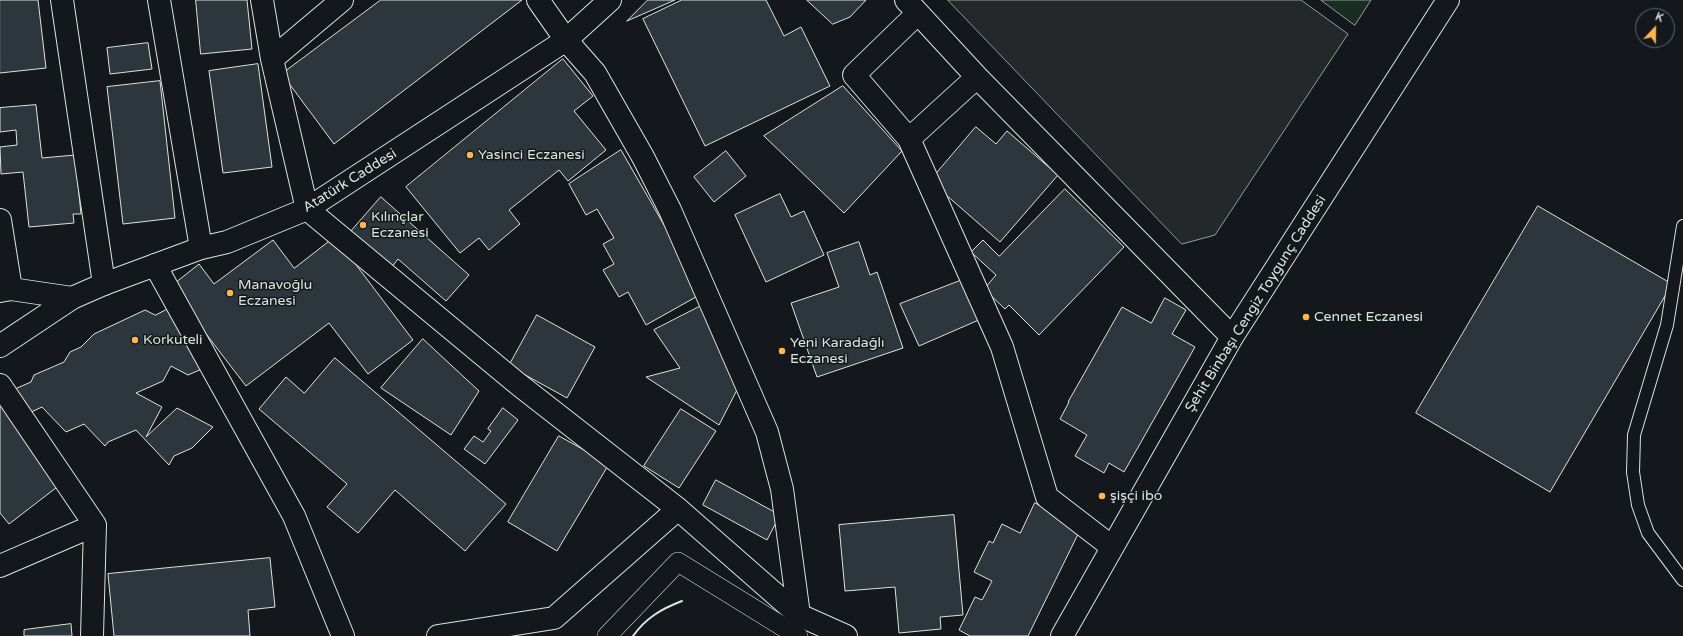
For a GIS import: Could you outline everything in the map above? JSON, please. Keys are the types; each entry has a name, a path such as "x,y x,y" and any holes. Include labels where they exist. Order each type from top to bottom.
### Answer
{"street":[{"path":"62,0 104,284"},
{"path":"159,0 201,248"},
{"path":"262,0 272,59 308,209 518,384 678,509 798,626"},
{"path":"272,59 342,0"},
{"path":"538,0 566,40 595,73 643,158 673,217 767,432 782,489 798,626"},
{"name":"Atatürk Caddesi","path":"0,346 72,298 104,284 201,248 227,242 308,209 566,40 610,0"},
{"name":"Şehit Binbaşı Cengiz Toygunç Caddesi","path":"1062,636 1232,337 1448,0"},
{"path":"1112,547 1047,497 1002,348 909,139 854,75 912,6 977,77 1232,337"},
{"path":"909,139 977,77"},
{"path":"0,220 6,290 72,298"},
{"path":"155,265 294,516 343,636"},
{"path":"0,386 95,525 92,636"},
{"path":"438,636 557,627 678,509"},
{"path":"0,566 95,525"},
{"path":"607,636 678,562 798,626 846,636"}],"lane":[{"path":"1683,226 1667,325 1634,435 1633,472 1638,505 1648,533 1683,580"}],"green space":[{"path":"1321,0 1371,0 1355,25"}],"shaded area":[{"path":"948,0 1301,0 1348,34 1215,235 1182,244"}],"building":[{"path":"0,0 38,0 46,68 0,73"},
{"path":"196,0 247,0 252,49 201,54"},
{"path":"381,0 522,0 334,144 282,74"},
{"path":"648,0 675,0 627,21"},
{"path":"682,0 766,0 784,36 801,27 830,86 705,146 643,19"},
{"path":"807,0 866,0 850,17 833,24"},
{"path":"148,43 152,69 110,74 107,48"},
{"path":"563,59 593,96 574,111 606,150 568,181 559,170 509,210 520,224 489,250 479,238 460,253 406,187"},
{"path":"258,64 272,167 223,173 209,71"},
{"path":"160,81 175,218 123,224 107,87"},
{"path":"843,86 902,151 844,213 764,136"},
{"path":"36,105 42,158 75,155 81,214 73,214 74,223 29,227 23,172 1,174 0,147 17,145 16,130 0,132 0,108"},
{"path":"976,127 996,144 1007,131 1058,175 1000,242 930,181"},
{"path":"621,150 703,293 646,325 628,292 619,297 603,270 614,264 603,244 614,238 597,209 586,215 569,184"},
{"path":"726,151 746,176 714,202 694,177"},
{"path":"1065,189 1124,247 1039,335 1009,305 1005,309 984,289 996,275 971,252 983,240 999,256"},
{"path":"780,194 791,217 804,211 824,255 766,282 735,215"},
{"path":"381,197 469,275 446,301 398,259 388,272 347,236"},
{"path":"1538,206 1672,284 1550,492 1416,413"},
{"path":"335,237 413,340 368,374 329,323 246,386 170,287 199,264 214,284 273,240 294,268"},
{"path":"859,242 870,275 877,272 903,348 817,377 791,303 839,287 827,253"},
{"path":"965,279 981,319 919,346 900,304"},
{"path":"1165,298 1186,310 1172,334 1195,347 1124,472 1109,463 1104,473 1075,456 1087,435 1060,419 1068,402 1122,307 1151,323"},
{"path":"174,306 202,369 188,375 171,366 163,381 136,393 162,407 146,437 177,408 213,427 192,448 174,456 169,465 136,430 108,442 105,446 84,424 66,432 42,407 29,413 8,392 31,382 34,375 64,362 70,352 81,347 94,334 145,310 155,315"},
{"path":"701,306 739,386 719,425 646,377 680,368 654,330"},
{"path":"537,315 595,347 567,398 509,366"},
{"path":"423,339 479,391 451,435 381,388"},
{"path":"335,358 506,504 465,551 395,490 358,533 327,507 347,484 259,409 286,377 304,393"},
{"path":"1,406 61,484 9,524 0,513"},
{"path":"503,408 518,420 485,464 464,449 474,436 483,442 491,431 488,429"},
{"path":"681,409 716,431 679,488 644,466"},
{"path":"559,436 609,464 557,551 508,522"},
{"path":"716,480 780,515 767,540 703,505"},
{"path":"1035,503 1082,526 1028,636 970,636 959,630 975,597 982,600 992,581 974,572 989,541 993,543 1002,524 1020,533"},
{"path":"954,515 963,615 940,617 941,629 899,633 895,587 845,591 839,525"},
{"path":"270,558 275,607 248,610 250,636 114,636 108,574"},
{"path":"71,624 72,636 24,636 24,630"}],"wall":[{"path":"633,636 643,624 654,615 667,607 682,601"}],"place":[{"name":"Yasinci Eczanesi","path":"470,155"},
{"name":"Kılınçlar Eczanesi","path":"363,225"},
{"name":"Manavoğlu Eczanesi","path":"230,293"},
{"name":"Cennet Eczanesi","path":"1306,317"},
{"name":"Korkuteli","path":"135,340"},
{"name":"Yeni Karadağlı Eczanesi","path":"782,351"},
{"name":"şişçi ibo","path":"1102,496"}]}
